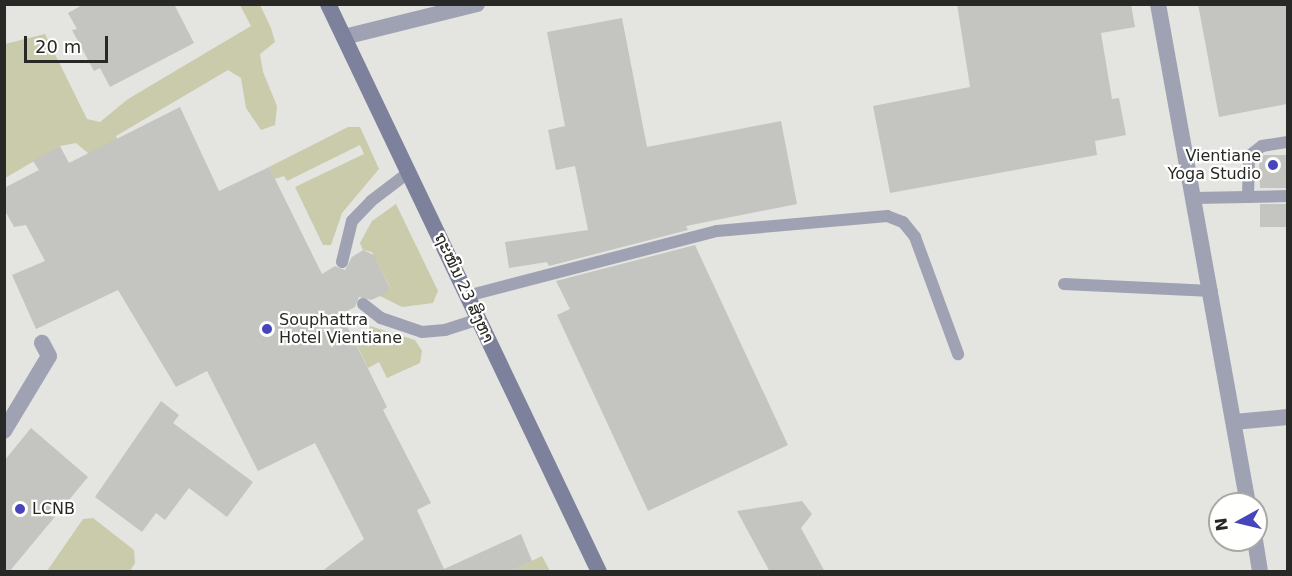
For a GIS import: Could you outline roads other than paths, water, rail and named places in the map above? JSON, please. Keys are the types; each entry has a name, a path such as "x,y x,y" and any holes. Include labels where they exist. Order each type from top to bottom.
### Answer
{"main road":[{"name":"ຖະໜົນ 23 ສິງຫາ","path":"328,4 599,572"}],"street":[{"path":"344,37 477,4"},
{"path":"1158,4 1212,291 1246,492"},
{"path":"4,431 49,356 42,343"},
{"path":"1234,422 1287,417"},
{"path":"1256,552 1260,572"}],"lane":[{"path":"1248,197 1249,156 1262,146 1287,142"},
{"path":"342,262 352,221 370,201 409,172"},
{"path":"1195,198 1287,196"},
{"path":"467,296 717,231 888,216 903,222 915,237 958,354"},
{"path":"1064,284 1212,291"},
{"path":"363,304 381,318 422,332 445,330 478,318"}],"place":[{"name":"Vientiane Yoga Studio","path":"1273,165"},
{"name":"Souphattra Hotel Vientiane","path":"267,329"},
{"name":"LCNB","path":"20,509"}]}
